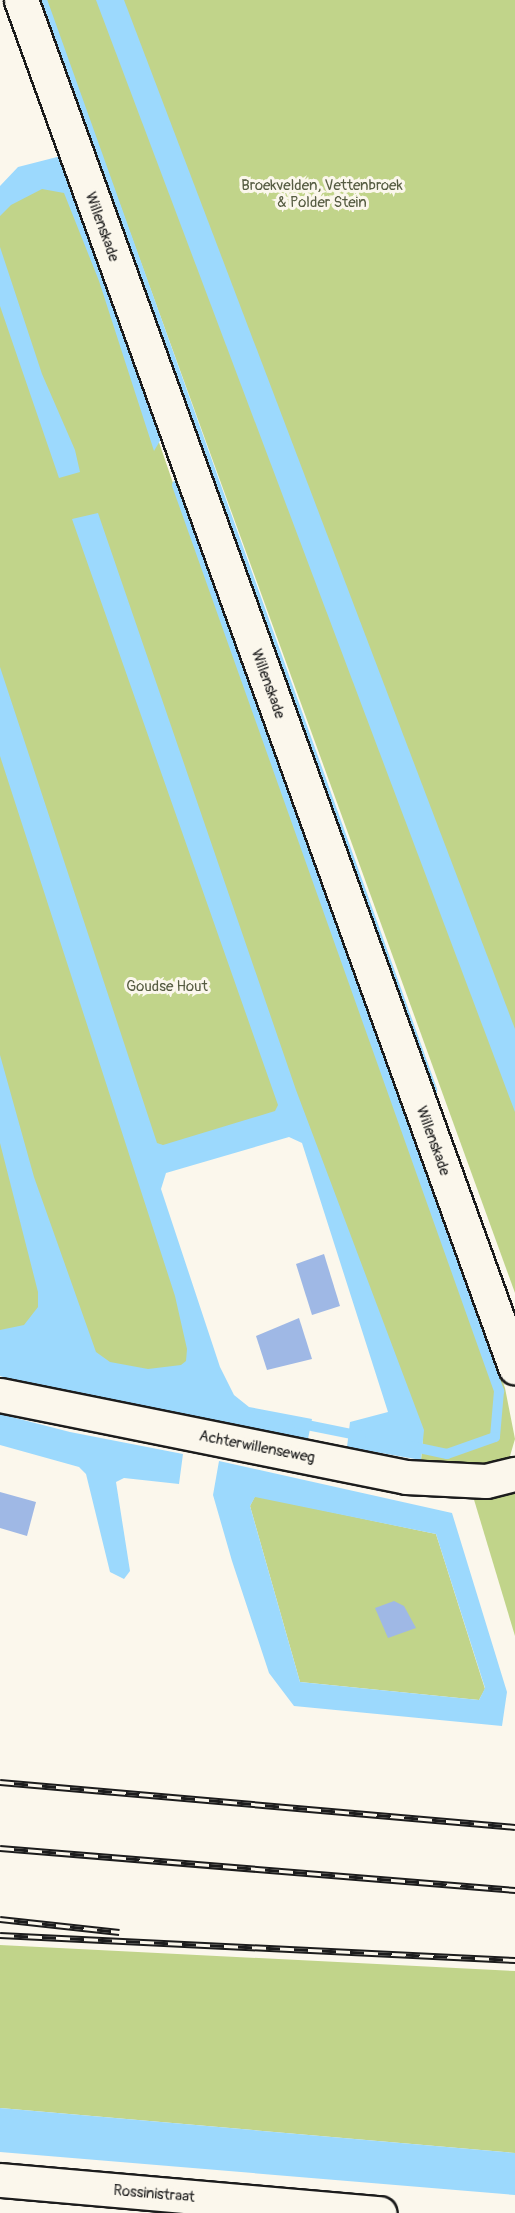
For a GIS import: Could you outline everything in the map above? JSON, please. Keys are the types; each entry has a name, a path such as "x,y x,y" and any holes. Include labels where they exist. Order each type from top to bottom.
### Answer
{"street":[{"name":"Willenskade","path":"21,0 515,1367"},
{"name":"Achterwillenseweg","path":"0,1395 406,1478 486,1481 515,1474"},
{"name":"Rossinistraat","path":"0,2180 380,2213"}],"green space":[{"name":"Broekvelden, Vettenbroek & Polder Stein","path":"46,0 515,0 515,1293 50,12"},
{"name":"Goudse Hout","path":"67,175 173,483 184,488 358,958 505,1388 515,1439 510,1456 486,1471 421,1460 423,1437 303,1122 147,1168 206,1392 0,1345 0,195"},
{"path":"515,1490 515,1636 472,1493"},
{"path":"255,1496 436,1534 485,1689 479,1700 300,1682 250,1506"},
{"path":"0,1945 515,1971 515,2153 0,2108"}],"water":[{"path":"96,0 124,0 515,1029 515,1112"},
{"path":"61,156 159,424 161,439 154,451 99,281 64,193 42,189 11,205 0,216 0,186 18,167"},
{"path":"0,247 42,374 75,450 80,472 59,478 0,306"},
{"path":"98,513 296,1090 424,1430 421,1460 347,1447 350,1422 388,1412 302,1143 289,1137 166,1173 161,1189 220,1367 234,1395 249,1407 312,1419 308,1439 33,1387 0,1376 0,1330 24,1325 38,1307 38,1292 0,1143 0,1055 34,1177 96,1352 110,1362 148,1369 181,1365 186,1361 187,1349 175,1296 0,756 0,667 157,1143 163,1145 275,1111 278,1105 72,519"},
{"path":"0,1414 70,1432 183,1454 179,1484 124,1478 116,1482 130,1571 124,1579 110,1572 86,1474 79,1467 0,1445"},
{"path":"219,1461 452,1513 507,1692 502,1726 294,1706 269,1673 213,1495","holes":["255,1497 436,1534 485,1688 479,1700 300,1682 250,1506"]},
{"path":"0,2108 515,2153 515,2195 0,2152"}],"building":[{"path":"324,1254 340,1306 312,1315 296,1264"},
{"path":"299,1318 312,1359 267,1370 256,1336"},
{"path":"0,1492 36,1502 27,1536 0,1528"},
{"path":"394,1601 404,1606 416,1628 388,1638 375,1608"}],"waterway":[{"path":"42,0 432,1090"},
{"path":"177,485 499,1391 495,1437 447,1454 408,1446"},
{"path":"297,1423 361,1436"}],"railway":[{"path":"0,1782 515,1827"},
{"path":"0,1848 515,1890"},
{"path":"0,1919 119,1932"},
{"path":"0,1935 515,1960"}]}
